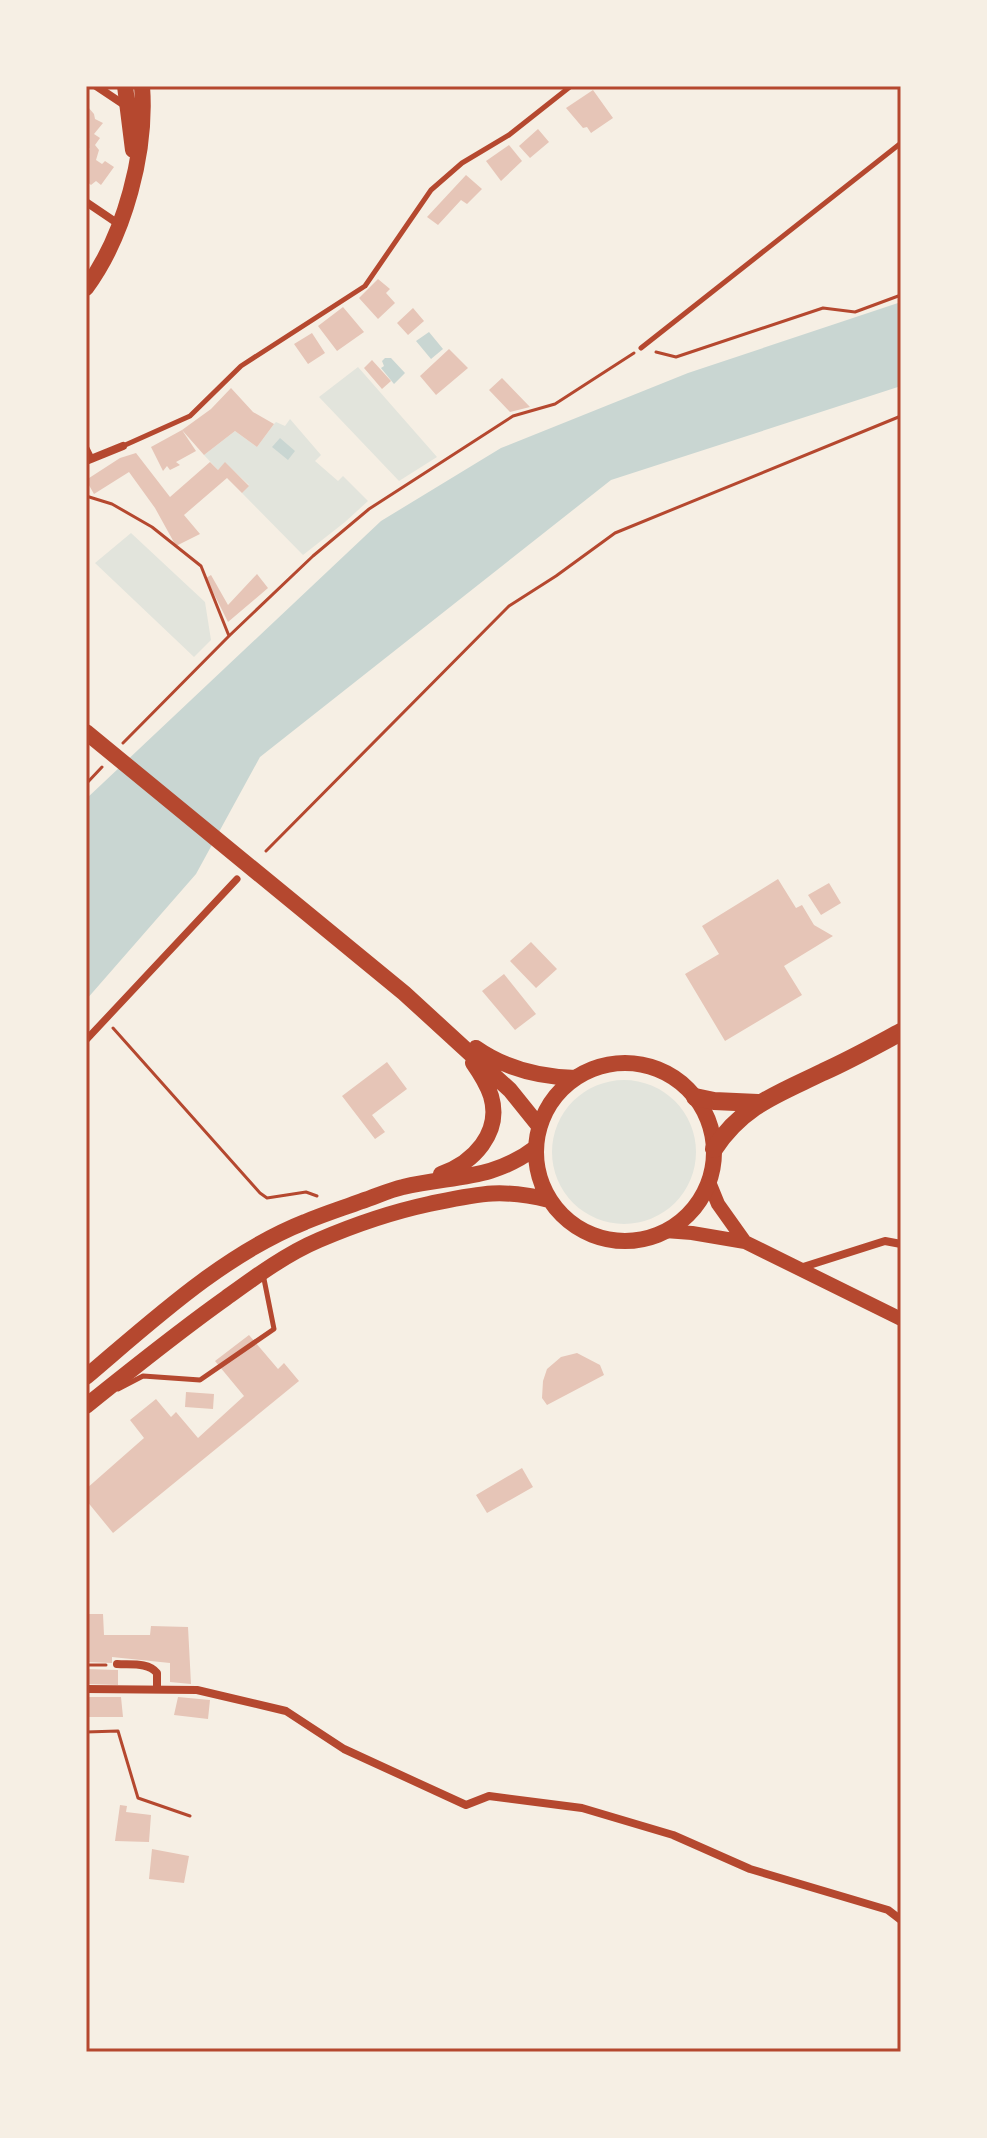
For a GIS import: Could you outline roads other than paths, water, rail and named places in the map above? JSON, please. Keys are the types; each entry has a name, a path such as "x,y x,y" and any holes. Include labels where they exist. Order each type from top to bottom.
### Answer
{"highway":[{"path":"714,1149 725,1132 758,1103 901,1032"},
{"path":"695,1097 758,1103"}],"main road":[{"path":"125,86 135,167"},
{"path":"86,288 101,267 121,225 144,110 142,86"},
{"path":"86,732 397,988 510,1090 539,1126"},
{"path":"430,1017 492,1059 547,1077 576,1078"},
{"path":"86,1377 169,1307 236,1258 302,1223 455,1169 475,1155 484,1144 492,1118 492,1100 479,1071 460,1045"},
{"path":"626,1063 652,1067 675,1079 695,1097 709,1122 714,1149 713,1166 703,1194 687,1216 648,1238 610,1240 576,1227 549,1200 538,1175 535,1148 539,1126 553,1099 576,1078 599,1067 626,1063"},
{"path":"402,1187 492,1171 519,1160 535,1148"},
{"path":"709,1182 718,1204 745,1242"},
{"path":"87,1405 263,1271 318,1241 406,1209 472,1195 497,1192 549,1200"},
{"path":"665,1231 745,1242 901,1319"}],"street":[{"path":"96,86 127,106"},
{"path":"86,202 121,225"},
{"path":"89,460 123,446"},
{"path":"86,1040 237,879"},
{"path":"799,1269 885,1241 901,1244"},
{"path":"117,1664 152,1667 157,1673 157,1689"},
{"path":"86,1689 197,1690 286,1711 344,1749 466,1805 489,1796 582,1808 673,1835 750,1869 888,1910 901,1920"}],"lane":[{"path":"123,446 190,416 241,366 365,286 431,190 462,163 509,135 571,86"},
{"path":"641,348 901,143"},
{"path":"86,446 89,460"},
{"path":"87,1405 143,1376 200,1380 274,1329 263,1271"}]}
